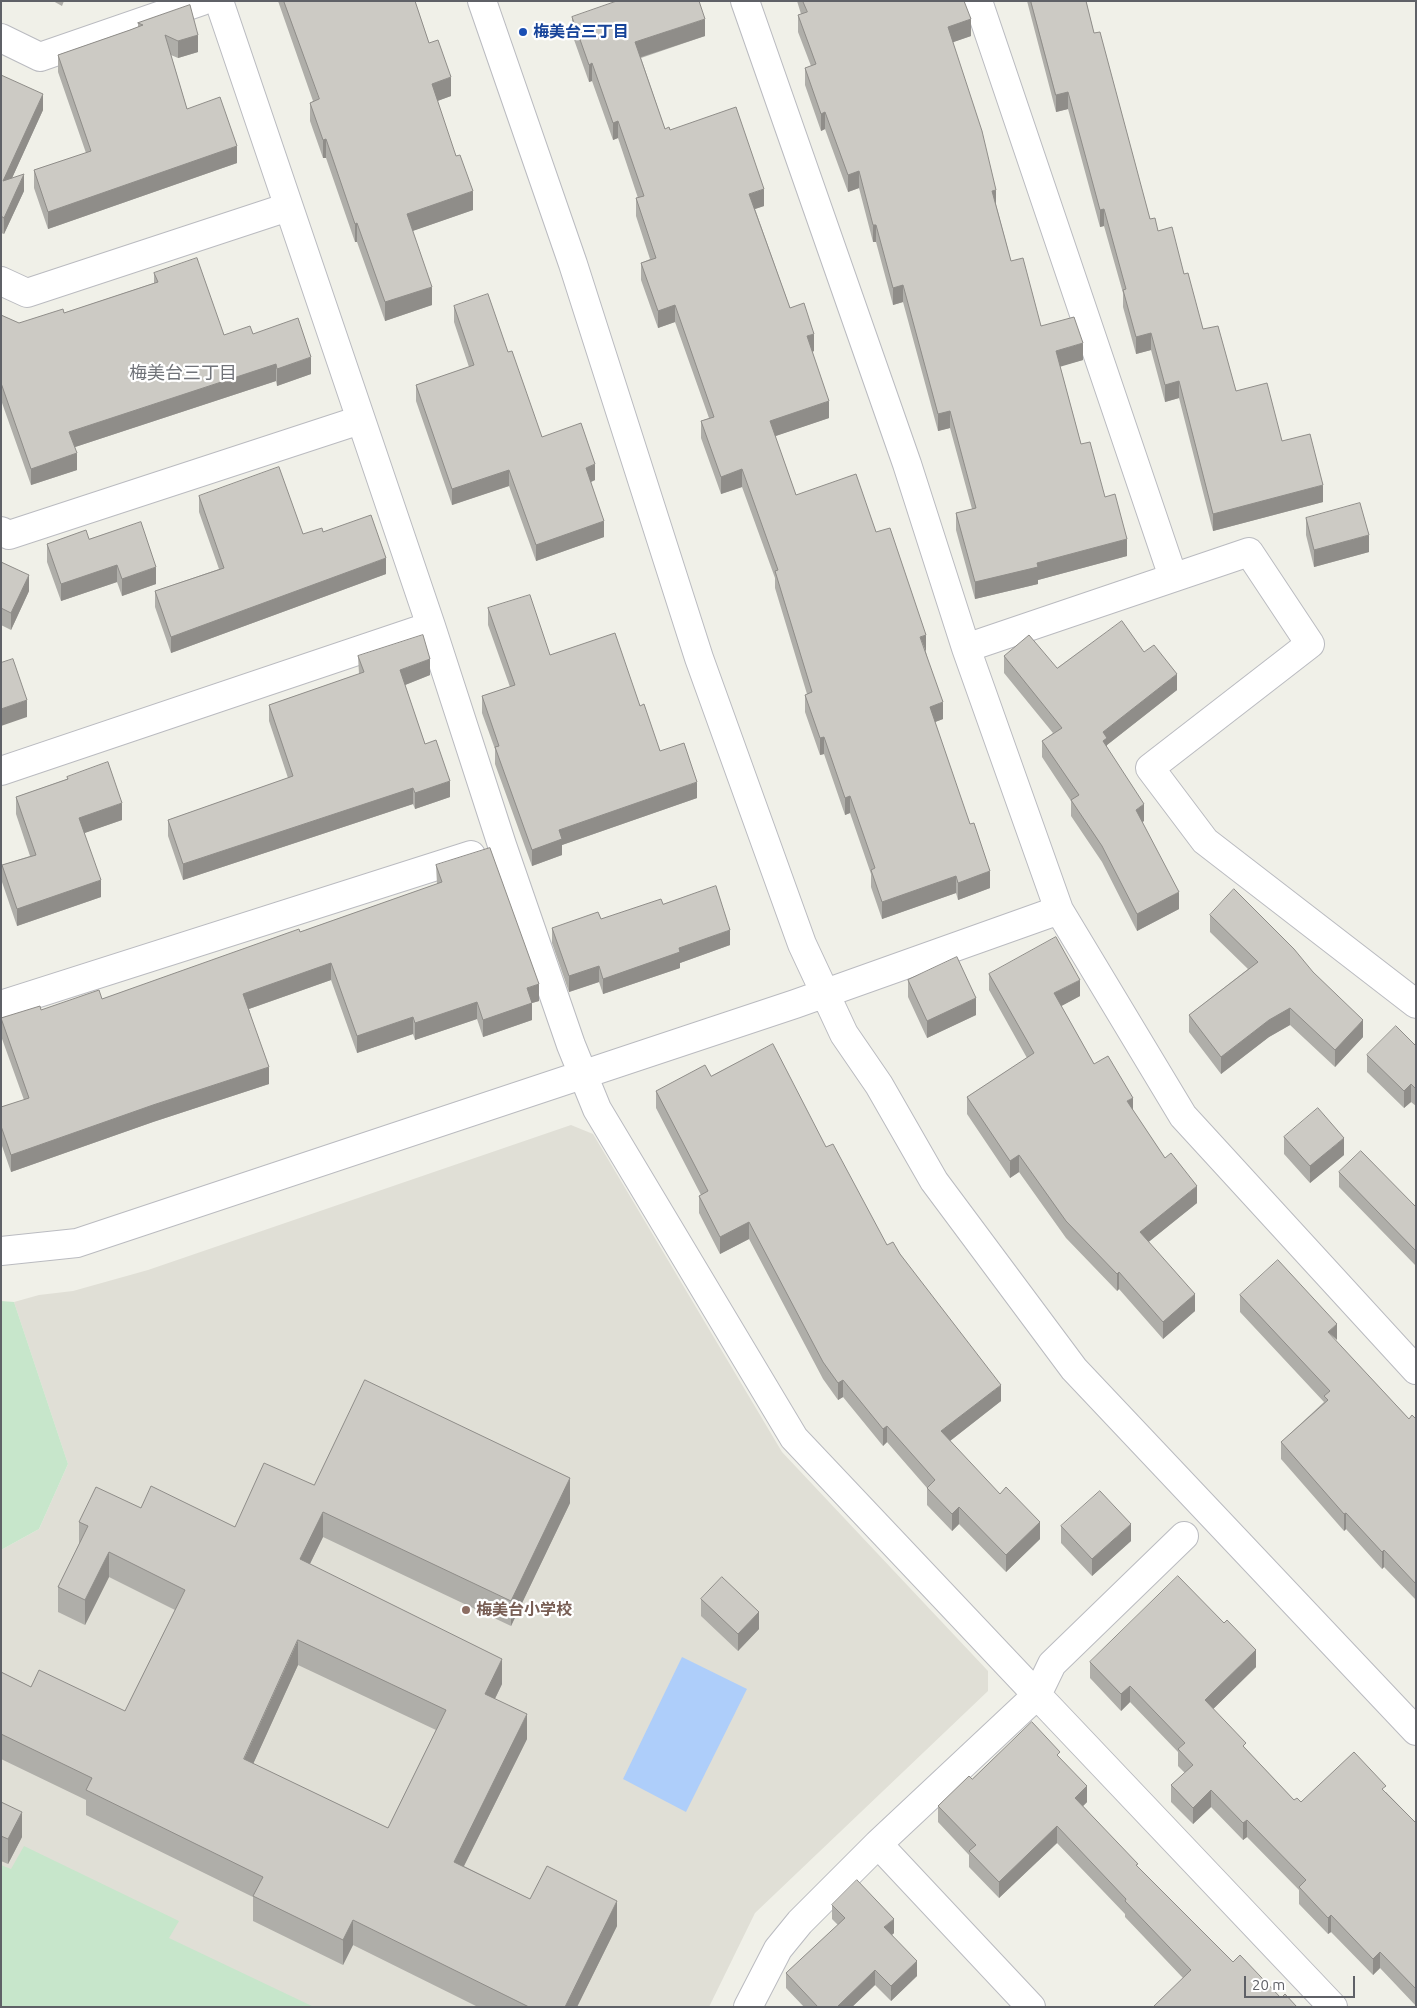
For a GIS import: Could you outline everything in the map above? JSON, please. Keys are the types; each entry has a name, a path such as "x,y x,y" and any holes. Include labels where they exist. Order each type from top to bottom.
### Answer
{"street":[{"path":"1,38 40,57 202,1"},
{"path":"219,1 431,626 502,845 571,1045 597,1109 794,1438 1333,2007"},
{"path":"482,1 572,264 699,658 802,944 844,1034 879,1085 934,1181 1074,1368 1416,1731"},
{"path":"744,1 909,471 966,648 1059,910 1183,1116 1416,1370"},
{"path":"978,1 1173,577"},
{"path":"1,281 27,293 288,207"},
{"path":"1,531 10,535 360,420"},
{"path":"966,648 1249,552 1310,644 1150,768 1205,841 1416,1004"},
{"path":"1,771 431,626"},
{"path":"1,1005 502,845"},
{"path":"1,1251 77,1243 825,993 1059,910"},
{"path":"748,2007 778,1949 800,1922 878,1844 1037,1695 1052,1664 1184,1536"},
{"path":"878,1844 1031,2007"}],"shaded area":[{"name":"梅美台小学校","path":"571,1125 593,1134 782,1452 988,1671 988,1691 755,1913 709,2007 1,2007 1,1550 39,1529 68,1464 14,1302 39,1295 73,1291 148,1270"}],"green space":[{"path":"1,1301 14,1302 68,1464 39,1529 1,1550"},
{"path":"24,1846 179,1921 169,1938 314,2007 1,2007 1,1865 11,1869"}],"water":[{"path":"682,1657 747,1689 686,1812 623,1779"}],"building":[{"path":"284,1 415,1 429,43 438,40 451,77 432,84 456,156 460,155 473,191 407,214 432,287 385,302 357,223 355,224 326,139 323,140 310,103 319,99"},
{"path":"617,1 699,1 705,19 635,42 665,129 669,127 670,130 736,107 764,189 749,194 790,308 804,303 814,334 807,336 829,401 770,421 796,495 856,474 876,532 890,528 926,635 920,637 943,702 930,707 970,824 974,823 990,871 958,883 956,876 882,902 871,870 875,868 850,796 845,798 824,737 820,738 805,695 812,692 775,571 778,570 742,469 721,477 701,421 714,417 675,305 658,311 641,263 656,258 636,198 644,196 618,121 613,123 592,63 589,65 572,17"},
{"path":"803,1 964,1 971,19 948,27 982,131 996,190 992,191 1011,261 1023,258 1041,326 1074,317 1083,343 1056,351 1081,444 1090,442 1105,497 1115,494 1127,539 1037,563 1038,567 975,582 956,513 976,508 950,411 938,414 903,285 893,288 876,225 873,225 859,171 848,175 825,112 821,114 805,68 816,64 798,15 807,12"},
{"path":"1031,1 1086,1 1094,33 1100,32 1150,219 1155,218 1158,231 1172,227 1184,274 1188,273 1203,329 1218,326 1236,391 1267,383 1282,441 1310,434 1323,485 1213,514 1179,381 1165,385 1151,333 1136,337 1123,290 1126,289 1104,209 1100,210 1068,92 1056,95"},
{"path":"190,5 198,35 178,41 165,35 187,109 220,97 237,146 48,212 34,170 91,151 58,55 130,30 143,25 138,23"},
{"path":"1,75 43,94 3,181 24,174 4,218 1,216"},
{"path":"197,258 224,335 250,326 253,334 298,318 311,357 277,369 276,364 69,432 77,453 31,469 1,383 1,315 19,323 63,309 64,313 158,282 154,273"},
{"path":"488,294 508,352 512,351 542,437 581,423 595,464 586,468 604,521 536,545 509,470 452,489 416,385 474,365 454,306"},
{"path":"279,467 303,534 322,528 323,532 371,515 386,558 171,637 155,591 224,568 199,496"},
{"path":"1360,503 1369,535 1314,550 1306,518"},
{"path":"141,522 156,567 122,579 117,565 61,584 47,544 86,530 89,539"},
{"path":"1,562 29,575 11,613 1,608"},
{"path":"530,595 550,655 615,633 640,706 644,704 660,751 684,743 697,782 559,830 562,839 532,850 495,747 499,746 482,696 515,685 488,608"},
{"path":"1122,621 1144,652 1154,645 1177,674 1103,732 1107,738 1103,741 1144,804 1136,810 1179,892 1137,914 1102,846 1071,800 1079,795 1042,741 1062,728 1004,656 1029,635 1057,668"},
{"path":"423,635 430,659 400,670 425,744 436,740 450,781 415,793 413,788 183,864 168,820 293,776 269,705 364,672 358,656"},
{"path":"13,659 27,700 1,709 1,663"},
{"path":"108,762 122,803 79,818 101,880 17,909 2,865 36,855 16,797 68,779 67,777"},
{"path":"490,848 539,984 527,988 532,1003 483,1020 477,1002 415,1023 413,1017 357,1036 331,963 243,994 269,1067 11,1155 1,1126 1,1107 29,1098 1,1018 40,1006 41,1010 99,990 102,999 299,929 300,932 442,882 436,865"},
{"path":"716,886 730,930 679,948 680,952 603,979 599,966 569,976 552,928 598,912 601,919 661,899 663,904"},
{"path":"1234,889 1294,949 1313,972 1363,1020 1335,1050 1290,1008 1269,1020 1221,1057 1189,1015 1258,962 1210,915"},
{"path":"1056,937 1080,980 1054,993 1094,1064 1108,1056 1133,1098 1127,1101 1165,1158 1171,1153 1197,1186 1140,1232 1195,1294 1163,1322 1119,1272 1117,1274 1066,1221 1019,1155 1010,1161 967,1097 1034,1053 989,974"},
{"path":"957,957 976,998 927,1021 908,980"},
{"path":"1396,1026 1416,1046 1416,1089 1411,1084 1404,1091 1367,1055"},
{"path":"773,1044 826,1147 833,1144 887,1245 893,1242 900,1254 1001,1385 941,1431 1000,1494 1006,1487 1040,1522 1006,1555 959,1507 952,1514 927,1488 935,1480 887,1426 883,1429 843,1380 838,1383 823,1362 749,1222 720,1237 699,1196 708,1191 656,1091 705,1065 711,1076"},
{"path":"1318,1108 1344,1138 1310,1166 1284,1137"},
{"path":"1361,1151 1416,1207 1416,1251 1339,1172"},
{"path":"1278,1260 1337,1324 1328,1332 1409,1419 1412,1415 1416,1419 1416,1584 1384,1550 1382,1552 1346,1513 1344,1514 1281,1442 1328,1400 1324,1396 1330,1391 1240,1295"},
{"path":"365,1380 570,1478 511,1601 323,1512 300,1559 502,1659 485,1694 527,1714 454,1862 530,1899 547,1866 617,1901 565,2007 529,2007 353,1920 343,1940 253,1896 263,1877 86,1790 92,1778 1,1734 1,1672 31,1687 39,1670 125,1711 185,1590 109,1552 85,1600 58,1587 88,1526 79,1522 96,1487 141,1508 151,1486 235,1527 264,1463 314,1485","holes":["298,1640 446,1710 388,1828 244,1759"]},
{"path":"1100,1491 1131,1524 1092,1559 1061,1526"},
{"path":"1178,1576 1224,1623 1227,1620 1256,1650 1205,1700 1246,1743 1243,1746 1294,1800 1297,1798 1301,1802 1354,1752 1386,1786 1382,1789 1416,1823 1416,1989 1380,1952 1373,1959 1331,1915 1328,1918 1299,1887 1306,1880 1247,1820 1243,1823 1211,1790 1193,1808 1171,1785 1193,1765 1178,1749 1185,1743 1130,1686 1121,1694 1090,1662"},
{"path":"722,1577 759,1612 738,1634 701,1599"},
{"path":"1032,1722 1060,1752 1057,1755 1087,1786 1075,1798 1138,1864 1136,1865 1233,1962 1240,1955 1281,1998 1285,1994 1297,2007 1153,2007 1191,1970 1057,1826 999,1882 969,1851 976,1845 938,1806 969,1776 972,1779"},
{"path":"1,1802 22,1812 8,1839 1,1836"},
{"path":"857,1880 894,1919 884,1927 917,1961 891,1986 875,1970 837,2007 818,2007 786,1973 845,1918 832,1905"}],"place":[{"name":"梅美台三丁目","path":"523,32"},
{"name":"梅美台小学校","path":"466,1610"}],"district":[{"name":"梅美台三丁目","path":"183,373"}]}
